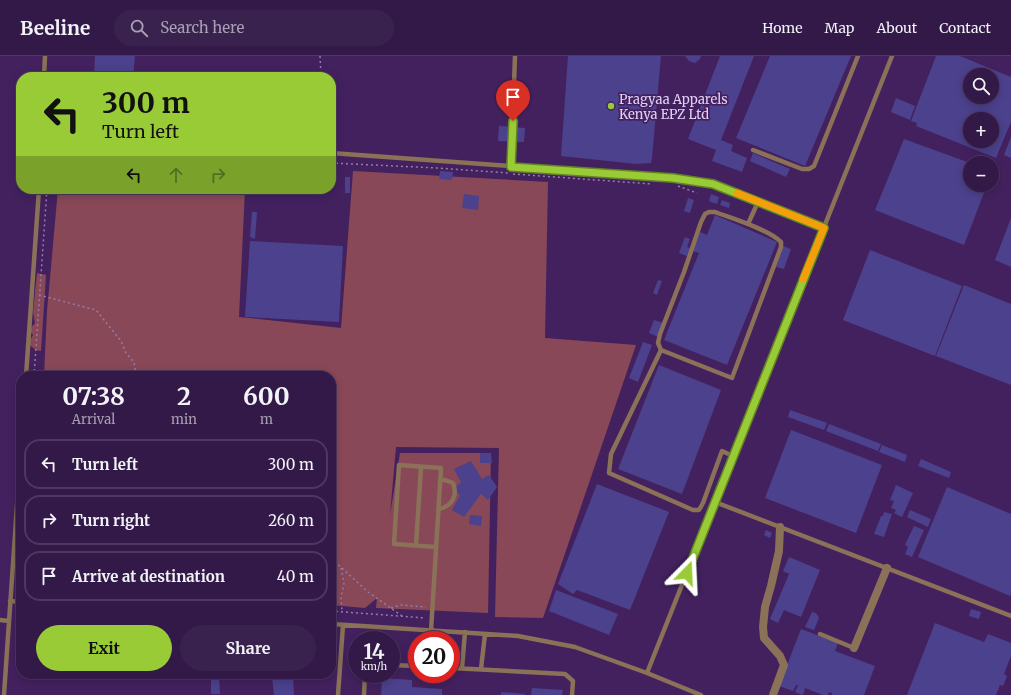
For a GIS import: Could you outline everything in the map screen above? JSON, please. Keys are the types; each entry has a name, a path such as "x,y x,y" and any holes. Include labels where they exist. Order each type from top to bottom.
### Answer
{"street":[{"path":"773,695 784,665 780,656 764,638 763,627 765,607 779,551 780,527"},
{"path":"854,648 888,568"}],"lane":[{"path":"44,72 45,56"},
{"path":"511,167 515,56"},
{"path":"753,150 802,169 809,169 814,166 858,56"},
{"path":"647,673 892,56"},
{"path":"336,153 680,179 713,184 824,228"},
{"path":"26,371 39,194"},
{"path":"748,224 758,202"},
{"path":"715,212 748,224 777,238 781,242 781,247 732,378 661,350 658,343 660,334 705,214 715,212"},
{"path":"661,350 611,454 609,474 693,510 699,510 722,451 733,456"},
{"path":"431,630 441,468 400,465 394,544 436,546"},
{"path":"416,545 421,467"},
{"path":"439,509 450,505 454,500 455,492 454,483 440,480"},
{"path":"715,502 1011,616"},
{"path":"4,695 16,517"},
{"path":"10,601 16,602"},
{"path":"0,620 9,621"},
{"path":"336,624 518,636 575,647 647,673 701,695"},
{"path":"338,695 343,625"},
{"path":"465,632 462,668 565,674 573,681 572,695"},
{"path":"481,670 485,634"},
{"path":"820,634 854,648"},
{"path":"364,695 365,683"}],"path":[{"path":"320,56 322,72"},
{"path":"336,164 437,168 653,184"},
{"path":"676,185 698,193"},
{"path":"34,371 47,194"},
{"path":"32,293 96,310 121,341 126,353 134,362 135,371"},
{"path":"336,562 368,592 402,616"},
{"path":"341,567 344,584 340,597 342,611"},
{"path":"391,608 401,605 433,608"},
{"path":"336,610 432,618"}],"shaded area":[{"path":"353,171 548,182 545,338 636,345 543,618 495,617 499,448 396,447 390,515 400,453 491,453 488,613 376,608 377,598 365,608 336,605 336,371 44,371 47,311 58,194 245,194 239,317 341,328"},
{"path":"37,273 46,275 41,351 36,350 28,344 33,335 29,330 35,323 33,312"}],"building":[{"path":"95,56 135,56 133,72 94,72"},
{"name":"Pragyaa Apparels Kenya EPZ Ltd","path":"568,56 661,56 651,163 636,164 561,156"},
{"path":"685,56 701,56 695,63 689,61"},
{"path":"720,56 754,56 721,140 733,145 731,151 747,158 742,172 712,161 716,150 688,139"},
{"path":"770,56 851,56 805,166 736,138"},
{"path":"936,56 960,56 989,68 963,68 963,104 999,104 999,72 1011,77 1011,122 997,156 991,156 971,148 999,148 999,112 963,112 963,145 916,126 917,123 911,121"},
{"path":"896,98 915,106 910,120 891,112"},
{"path":"499,126 525,128 524,142 498,141"},
{"path":"1011,137 1011,158 1004,155"},
{"path":"904,139 963,160 963,192 984,192 964,245 875,210"},
{"path":"753,153 790,169 786,177 750,161"},
{"path":"440,171 453,172 452,180 439,179"},
{"path":"345,177 350,177 350,193 345,193"},
{"path":"464,194 479,196 478,210 462,208"},
{"path":"711,194 719,197 717,204 709,201"},
{"path":"688,198 694,200 690,213 684,211"},
{"path":"722,200 730,203 729,208 720,205"},
{"path":"252,212 257,212 255,239 250,237"},
{"path":"715,215 777,242 727,365 664,340 699,253 693,251 700,232 707,235"},
{"path":"1011,218 1011,267 995,260"},
{"path":"685,237 690,239 687,247 690,248 687,256 679,253"},
{"path":"250,241 343,246 339,322 245,317"},
{"path":"783,246 791,249 784,269 776,267"},
{"path":"870,250 962,286 935,356 843,320"},
{"path":"658,280 662,281 657,295 653,293"},
{"path":"964,285 1011,304 1011,385 936,356"},
{"path":"654,320 663,323 658,337 649,333"},
{"path":"643,342 652,345 638,382 629,378"},
{"path":"659,365 721,390 682,494 618,469"},
{"path":"790,410 827,423 824,430 788,417"},
{"path":"829,424 881,444 878,451 826,431"},
{"path":"791,430 882,465 856,533 765,498"},
{"path":"882,445 907,455 905,462 879,452"},
{"path":"480,453 491,453 492,463 480,463"},
{"path":"921,459 951,472 949,478 918,466"},
{"path":"471,461 482,479 489,475 497,487 488,500 481,494 464,517 452,510 460,495 456,492 456,487 461,482 454,469"},
{"path":"597,484 669,512 630,610 577,590 573,594 558,584"},
{"path":"896,485 913,493 902,517 894,513 896,510 891,508 894,501 890,500"},
{"path":"947,487 1011,514 1010,596 918,557"},
{"path":"910,510 931,519 928,527 907,517"},
{"path":"884,512 892,514 884,537 874,534"},
{"path":"470,515 482,516 481,526 469,524"},
{"path":"914,526 924,530 912,557 905,554 908,547 905,545"},
{"path":"766,530 772,533 770,538 764,535"},
{"path":"789,557 820,570 801,617 784,610 778,623 770,619 789,574 783,571"},
{"path":"556,590 618,614 609,635 549,611"},
{"path":"971,609 981,612 979,619 969,616"},
{"path":"812,612 816,613 819,618 814,630 805,627"},
{"path":"935,623 984,642 988,634 1011,643 1011,656 1004,674 1007,676 1003,686 1000,685 996,695 907,695"},
{"path":"801,629 838,643 835,651 875,666 864,695 832,695 832,693 829,692 828,695 823,695 805,688 802,695 795,692 798,685 796,685 793,691 779,686"},
{"path":"211,679 219,679 220,694 211,694"},
{"path":"272,679 293,679 294,695 274,695"},
{"path":"400,679 408,680 408,683 412,683 412,687 442,689 442,695 381,695 382,683 400,683"},
{"path":"532,688 563,690 562,695 531,695"},
{"path":"501,692 525,694 525,695 501,695"}],"slow traffic":[{"path":"737,193 824,228 803,279"}],"place":[{"name":"Pragyaa Apparels Kenya EPZ Ltd","path":"611,106"}],"route":[{"path":"513,121 511,167 673,178 713,184 824,228 687,573"}]}
